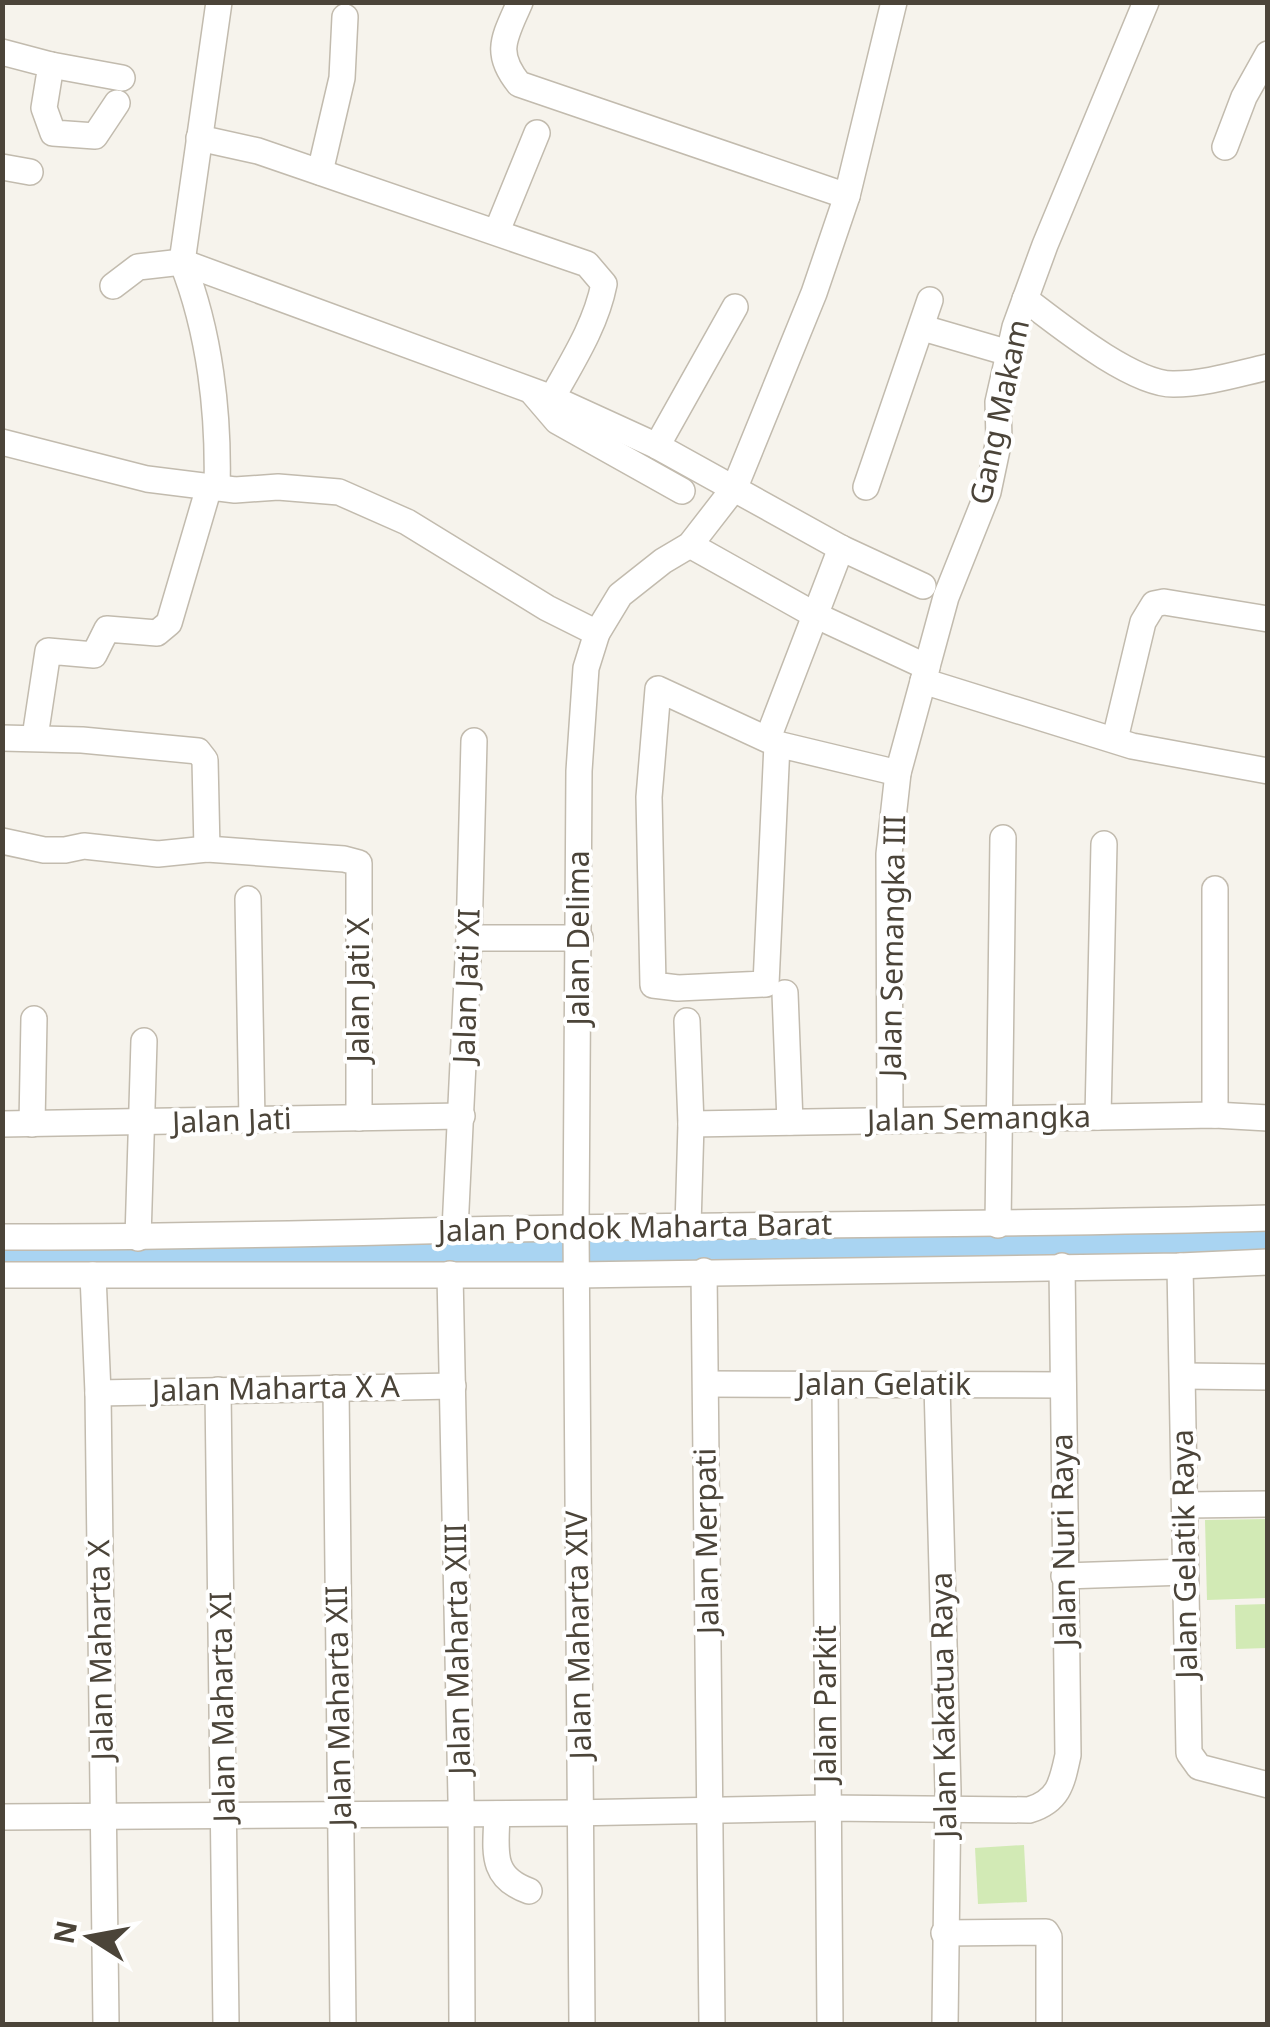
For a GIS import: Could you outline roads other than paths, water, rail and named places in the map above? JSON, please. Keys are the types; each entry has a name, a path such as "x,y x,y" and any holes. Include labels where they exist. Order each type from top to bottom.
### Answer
{"street":[{"path":"35,738 48,651 94,655 107,629 157,633 169,624 213,488 218,450 198,302 182,262 219,2"},
{"path":"520,2 502,44 505,67 519,84 847,196"},
{"name":"Jalan Delima","path":"576,1253 582,708 586,668 598,632 620,596 690,545 734,487 814,292 847,196 894,2"},
{"name":"Gang Makam","path":"898,773 946,597 988,492 999,440 998,402 1026,299 1146,2"},
{"path":"320,172 342,78 345,16"},
{"path":"2,52 51,65 120,90 95,136 53,132 44,108 51,65"},
{"path":"1225,147 1244,97 1268,54"},
{"path":"496,231 538,134"},
{"path":"200,138 320,172 586,264 604,284 583,341 540,393"},
{"path":"2,166 30,172"},
{"path":"112,286 138,267 182,262 540,393 657,446 841,548 923,586"},
{"path":"1026,299 1067,332 1141,377 1170,385 1268,368"},
{"path":"866,487 930,300"},
{"path":"657,446 735,307"},
{"path":"923,328 1009,353"},
{"path":"540,393 558,421 682,491"},
{"path":"2,442 147,480 213,488 339,492 406,522 547,608 598,632"},
{"path":"690,545 925,674 1132,746 1268,771"},
{"path":"841,548 772,741 766,984 678,988 652,985 649,797 658,688 772,741 898,773"},
{"path":"1115,739 1143,622 1154,604 1164,602 1268,619"},
{"path":"2,738 198,751 205,760 208,849 158,854 84,846 44,850 2,842"},
{"name":"Jalan Jati XI","path":"456,1230 470,938 474,741"},
{"name":"Jalan Semangka III","path":"890,1120 889,854 898,773"},
{"path":"998,1225 1003,838"},
{"path":"1098,1117 1104,844"},
{"name":"Jalan Jati X","path":"208,849 359,862 360,1118"},
{"path":"1215,889 1215,1115"},
{"path":"248,899 252,1121"},
{"path":"470,938 580,938"},
{"path":"785,993 790,1122"},
{"path":"32,1124 34,1018"},
{"path":"688,1021 688,1226"},
{"path":"138,1238 144,1041"},
{"name":"Jalan Semangka","path":"691,1124 1215,1115 1268,1118"},
{"name":"Jalan Jati","path":"2,1124 462,1116"},
{"name":"Jalan Pondok Maharta Barat","path":"2,1275 450,1274 576,1253 688,1226 998,1225 1268,1218"},
{"name":"Jalan Pondok Maharta Barat","path":"2,1238 456,1230 704,1272 1268,1262"},
{"name":"Jalan Maharta XIV","path":"576,1253 582,2024"},
{"name":"Jalan Nuri Raya","path":"947,1808 1029,1810 1045,1806 1057,1795 1068,1755 1062,1266"},
{"name":"Jalan Gelatik Raya","path":"1180,1266 1189,1753 1200,1767 1268,1785"},
{"name":"Jalan Merpati","path":"704,1272 712,2024"},
{"name":"Jalan Maharta XIII","path":"450,1274 462,2024"},
{"name":"Jalan Maharta X","path":"94,1275 106,2024"},
{"path":"1184,1376 1268,1377"},
{"name":"Jalan Gelatik","path":"706,1384 1063,1386"},
{"name":"Jalan Parkit","path":"825,1384 830,2024"},
{"name":"Jalan Kakatua Raya","path":"937,1385 947,1808 945,2024"},
{"name":"Jalan Maharta X A","path":"98,1393 453,1386"},
{"name":"Jalan Maharta XII","path":"336,1388 343,2024"},
{"name":"Jalan Maharta XI","path":"218,1390 226,2024"},
{"path":"1185,1505 1268,1504"},
{"path":"1064,1576 1186,1572"},
{"path":"2,1817 947,1808"},
{"path":"497,1814 498,1864 513,1886 529,1892"},
{"path":"944,1933 1046,1932 1049,2024"}],"waterway":[{"path":"2,1260 752,1255 1268,1244"}]}
